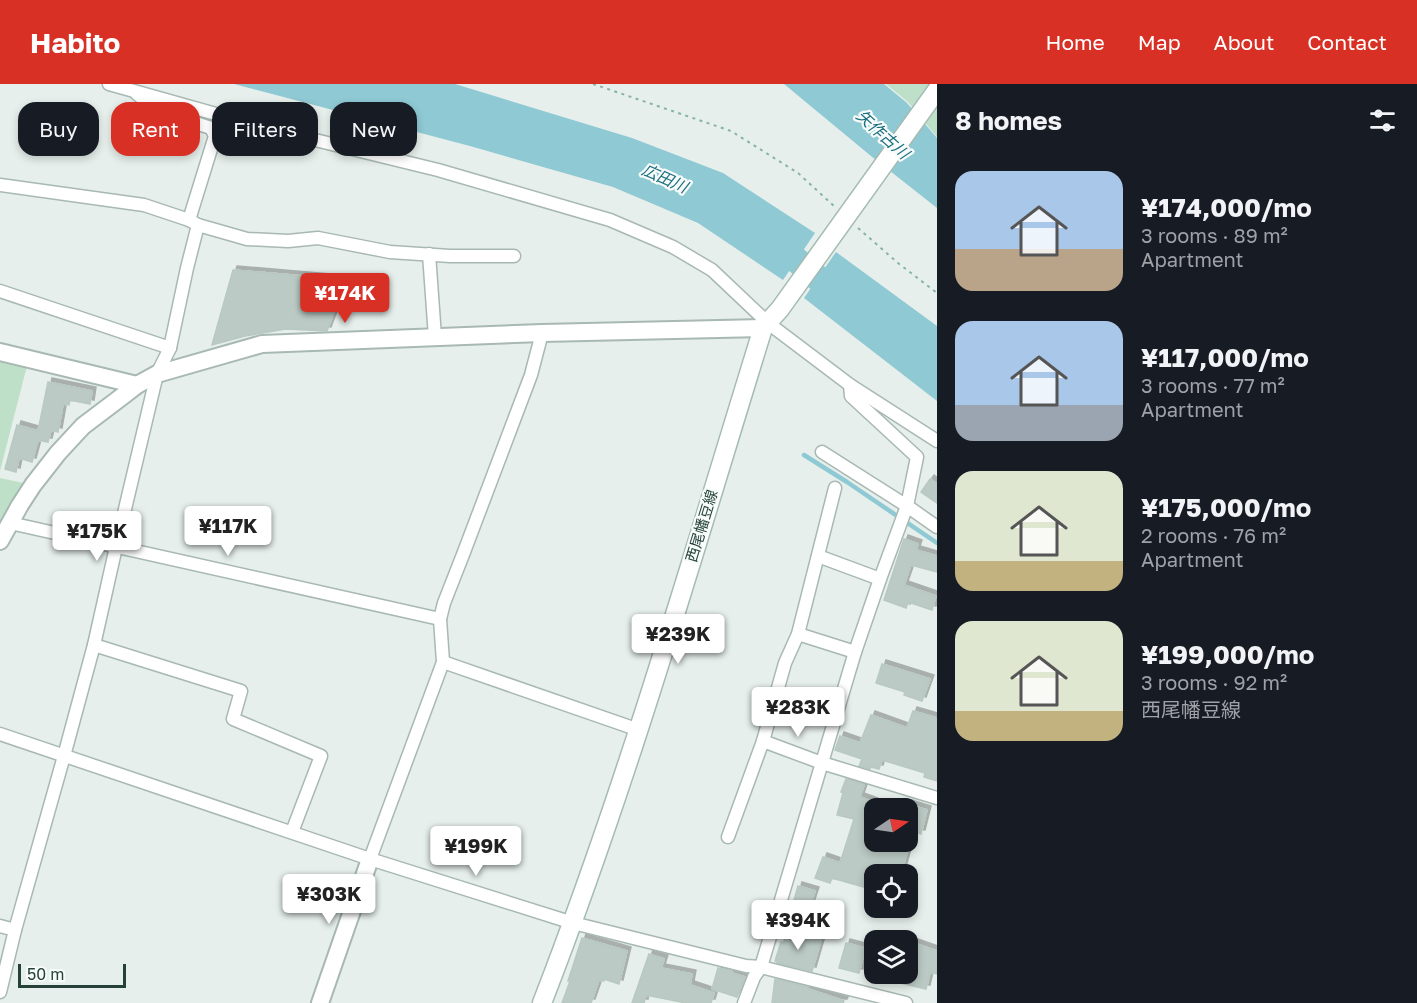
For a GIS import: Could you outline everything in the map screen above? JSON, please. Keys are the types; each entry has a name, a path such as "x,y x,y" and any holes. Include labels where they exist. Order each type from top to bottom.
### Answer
{"main road":[{"name":"西尾幡豆線","path":"542,1003 573,923 639,730 765,326 780,309 937,90"}],"street":[{"path":"109,84 262,128 438,170 610,220 673,247 712,270 765,326 850,385 937,441"},
{"path":"0,992 94,645 157,374 170,348 187,268 193,223 215,136 211,129 158,111 134,91"},
{"path":"0,185 144,205 193,223 247,238 288,241 318,238 390,252 514,256"},
{"path":"429,255 435,337"},
{"path":"0,291 170,348"},
{"path":"0,541 33,485 58,453 83,426 137,385 157,374 262,344 765,326"},
{"path":"320,1003 370,859 443,662 440,619 444,603 531,375 542,333"},
{"path":"0,352 137,385"},
{"path":"744,1003 754,977 761,967 855,652 899,530 917,457 851,396 850,385"},
{"path":"822,452 905,510 937,527"},
{"path":"728,837 763,741 785,663 798,634 835,488"},
{"path":"10,523 440,619"},
{"path":"818,556 880,579"},
{"path":"798,634 855,652"},
{"path":"94,645 241,691 233,719 321,756 292,832"},
{"path":"443,662 639,730"},
{"path":"0,734 370,859 573,923 906,1003"},
{"path":"763,741 822,763 937,798"},
{"path":"0,926 15,930"}],"path":[{"path":"593,84 731,131 798,173 898,263 937,293"}],"green space":[{"path":"886,84 937,84 937,137 908,102"},
{"path":"0,353 29,358 0,471"},
{"path":"0,478 33,485 0,541"}],"water":[{"path":"234,84 455,84 632,138 723,173 815,233 783,280 698,223 613,187 417,132 417,102 330,102 330,109 318,106 318,102 303,102"},
{"name":"矢作古川","path":"784,84 884,84 907,103 937,138 937,208 871,156"},
{"path":"836,252 937,326 937,401 804,298"}],"building":[{"path":"233,270 346,280 327,331 286,329 245,336 212,345"},
{"path":"48,382 92,391 90,404 70,400 69,405 63,404 58,432 51,430 48,442 38,440 32,462 19,458 16,472 5,469 17,425 38,431"},
{"path":"930,479 937,484 937,503 921,492"},
{"path":"904,539 918,544 916,550 937,556 937,572 911,565 904,585 936,596 932,610 908,602 906,608 884,600"},
{"path":"882,664 930,679 922,701 904,695 905,692 876,683"},
{"path":"913,711 937,718 937,781 924,777 925,773 882,760 879,769 859,766 862,759 835,750 840,736 860,743 871,715 907,728"},
{"path":"846,779 864,785 860,797 864,798 864,852 907,852 904,864 864,864 864,887 832,878 830,883 815,878 823,857 840,863 854,819 837,815 843,793 841,792"},
{"path":"918,807 927,810 921,834 918,833"},
{"path":"798,886 815,891 809,909 793,904"},
{"path":"787,931 821,940 812,971 775,961"},
{"path":"582,938 627,951 619,984 604,979 604,981 599,980 591,1003 562,1003 570,981 568,981"},
{"path":"846,943 864,948 859,973 839,968"},
{"path":"918,944 937,951 937,974 930,972 926,989 905,984 918,984"},
{"path":"649,954 664,959 661,968 692,974 690,985 714,993 711,1003 686,1003 646,995 644,1003 632,1003"},
{"path":"718,968 745,977 737,997 712,989"},
{"path":"775,979 808,987 808,989 844,1001 843,1003 772,1003"}],"waterway":[{"name":"広田川","path":"770,238 843,299"},
{"path":"804,455 937,543"}]}
